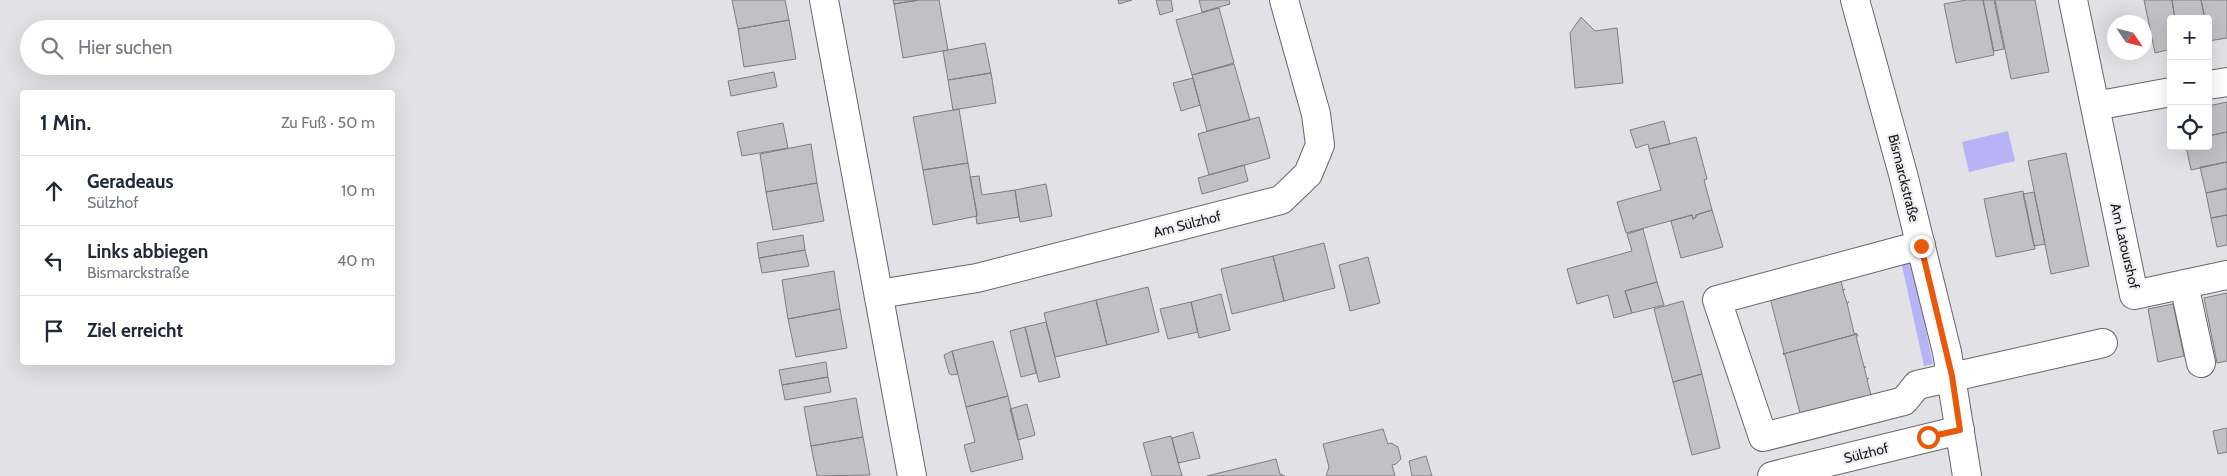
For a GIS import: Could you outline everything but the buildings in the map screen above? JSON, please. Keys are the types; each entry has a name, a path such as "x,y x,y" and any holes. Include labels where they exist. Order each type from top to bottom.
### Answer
{"street":[{"path":"824,0 912,476"},
{"name":"Am Sülzhof","path":"879,294 977,278 1281,200 1308,174 1320,145 1316,114 1284,0"},
{"name":"Bismarckstraße","path":"1855,0 1899,158 1952,376 1966,476"},
{"name":"Am Latourshof","path":"2073,0 2134,295 2227,274"},
{"path":"2212,84 2227,82"},
{"path":"2095,106 2167,93"},
{"path":"1921,246 1717,300 1763,437 1904,401 1917,385 2103,343"},
{"path":"2184,284 2201,363"},
{"name":"Sülzhof","path":"1772,476 1960,430"}],"shaded area":[{"path":"2008,131 2015,161 1969,172 1962,142"},
{"path":"1911,260 1933,364 1924,366 1901,261"}],"route":[{"path":"1921,246 1947,352 1960,430 1928,437"}]}
